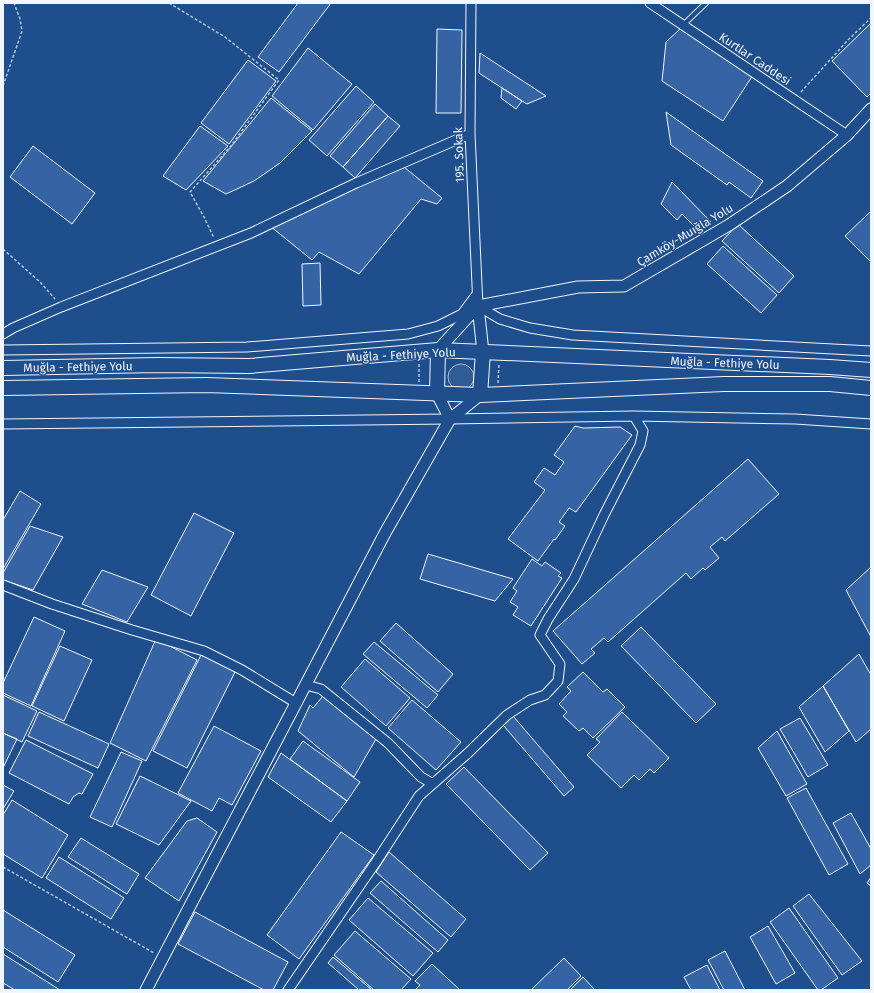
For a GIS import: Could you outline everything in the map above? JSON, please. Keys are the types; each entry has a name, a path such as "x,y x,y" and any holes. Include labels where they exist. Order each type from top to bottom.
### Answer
{"highway":[{"name":"Muğla - Fethiye Yolu","path":"3,368 158,365 249,366 438,350 871,370"},
{"path":"438,350 438,394"},
{"path":"480,395 483,352"},
{"name":"Muğla - Fethiye Yolu","path":"3,388 206,385 419,394 480,395 724,384 830,384 871,388"}],"street":[{"name":"195. Sokak","path":"471,3 470,134 478,306"},
{"name":"Kurtlar Caddesi","path":"650,3 682,26 846,135"},
{"name":"Çamköy-Muığla Yolu","path":"478,306 578,286 624,286 730,225 787,186 846,135 871,109"},
{"path":"3,334 13,328 61,307 251,233 356,183 470,134"},
{"path":"3,350 247,347 408,334 438,326 462,314 477,294"},
{"path":"438,350 478,306"},
{"path":"478,306 500,319 530,328 573,335 871,351"},
{"path":"478,306 483,352"},
{"path":"438,394 450,419"},
{"path":"146,990 385,533 450,419 480,395"},
{"path":"288,990 376,862 419,796 507,715 530,700 545,695 558,681 560,664 540,635 548,619 574,579 604,515 640,445 643,431 634,416"},
{"path":"3,424 634,416 795,419 871,424"},
{"path":"3,585 59,606 132,630 204,651 242,670 296,703"},
{"path":"306,685 321,689 388,743 421,777 433,784"}],"lane":[{"path":"682,26 706,3"}],"path":[{"path":"3,86 22,31 20,19 14,3"},
{"path":"170,3 225,37 279,80 230,147 190,192 204,216 218,246"},
{"path":"794,100 848,40 871,18"},
{"path":"3,249 41,283 61,307"},
{"path":"419,352 419,394"},
{"path":"497,394 500,353"},
{"path":"3,867 162,958"}],"shaded area":[{"path":"461,364 470,368 474,377 470,386 461,390 452,386 448,377 452,368"}],"building":[{"path":"298,3 331,3 279,72 258,57"},
{"path":"871,23 871,93 867,97 832,61"},
{"path":"681,28 753,75 723,121 662,81 666,42"},
{"path":"437,29 462,30 461,113 436,113"},
{"path":"308,48 352,84 313,130 272,96"},
{"path":"480,53 546,96 527,104 479,73"},
{"path":"248,60 276,81 229,144 201,123"},
{"path":"356,86 374,102 327,156 309,140"},
{"path":"502,88 522,101 516,109 501,98"},
{"path":"271,98 312,131 280,163 254,181 226,194 203,181"},
{"path":"375,104 388,116 343,167 330,156"},
{"path":"666,112 763,181 751,198 729,182 727,185 671,145"},
{"path":"388,116 400,126 355,178 343,167"},
{"path":"200,126 228,146 186,190 163,176"},
{"path":"33,146 95,193 72,224 10,177"},
{"path":"404,167 442,198 437,204 421,199 359,274 319,252 312,260 270,226"},
{"path":"672,182 711,222 697,229 682,214 677,220 661,204"},
{"path":"871,211 871,262 845,236"},
{"path":"738,224 794,276 779,293 722,241"},
{"path":"723,246 777,295 761,313 707,264"},
{"path":"320,263 321,305 303,306 302,264"},
{"path":"575,426 583,428 620,427 632,435 576,512 569,508 559,522 565,526 538,561 508,539 545,490 534,482 544,468 555,475 564,462 554,455"},
{"path":"748,459 779,494 725,541 722,537 710,547 719,558 705,570 703,568 691,579 686,573 608,642 604,638 591,649 595,653 582,664 553,631"},
{"path":"20,491 41,504 3,569 3,520"},
{"path":"194,513 234,533 191,616 151,595"},
{"path":"30,526 63,537 33,590 3,580 3,573"},
{"path":"428,554 513,579 495,601 420,579"},
{"path":"532,559 542,566 545,562 561,573 558,576 562,578 531,626 513,615 518,607 510,602 517,591 513,588"},
{"path":"871,567 871,637 846,590"},
{"path":"102,570 148,587 127,622 82,604"},
{"path":"34,617 65,631 31,706 3,693 3,683"},
{"path":"396,623 453,674 438,692 380,641"},
{"path":"641,627 716,704 696,723 621,646"},
{"path":"156,639 197,660 146,761 110,743"},
{"path":"374,642 438,695 427,708 363,654"},
{"path":"60,646 92,660 64,721 32,706"},
{"path":"202,653 236,670 187,768 153,751"},
{"path":"859,654 871,675 871,729 856,742 823,686"},
{"path":"365,659 410,698 386,726 341,687"},
{"path":"583,672 603,692 607,689 625,707 593,738 583,728 579,731 563,716 567,712 559,704 571,691 567,687"},
{"path":"823,686 849,731 825,752 799,707"},
{"path":"3,695 37,711 22,742 3,733"},
{"path":"323,696 376,739 354,777 298,731 310,705 313,708"},
{"path":"412,700 461,742 436,770 388,728"},
{"path":"39,712 109,744 98,768 28,736"},
{"path":"622,712 669,758 654,773 650,769 639,780 634,775 621,788 587,755 600,742 596,739"},
{"path":"513,716 574,787 564,796 503,725"},
{"path":"800,718 828,765 808,777 780,729"},
{"path":"214,726 261,751 232,805 219,798 212,811 178,793"},
{"path":"777,731 807,784 786,796 758,748"},
{"path":"3,733 17,739 3,768"},
{"path":"26,740 93,774 82,794 79,793 73,797 69,804 9,773"},
{"path":"303,741 360,782 347,801 290,759"},
{"path":"121,752 142,761 112,827 90,817"},
{"path":"281,753 347,801 331,822 268,777"},
{"path":"464,767 548,853 530,870 446,784"},
{"path":"140,776 191,801 159,845 116,824"},
{"path":"3,785 14,791 3,809"},
{"path":"806,788 848,864 829,875 787,798"},
{"path":"12,800 68,835 42,878 3,854 3,815"},
{"path":"851,813 871,849 871,865 860,874 833,823"},
{"path":"197,818 217,832 179,901 145,878 187,821"},
{"path":"341,832 374,855 299,959 267,935"},
{"path":"81,838 139,874 127,894 68,857"},
{"path":"389,852 466,919 451,937 376,872"},
{"path":"59,857 124,898 111,919 46,878"},
{"path":"871,877 871,886 867,883"},
{"path":"381,881 448,940 438,952 370,893"},
{"path":"809,894 862,961 842,975 793,906"},
{"path":"368,898 433,953 413,976 349,920"},
{"path":"789,908 838,978 821,990 818,990 770,922"},
{"path":"3,910 75,955 58,982 3,947"},
{"path":"195,912 288,962 273,990 264,990 178,944"},
{"path":"768,926 795,973 776,984 750,937"},
{"path":"355,931 411,979 401,990 374,990 334,955"},
{"path":"725,951 745,990 724,990 708,960"},
{"path":"3,954 60,990 15,990 3,983"},
{"path":"333,957 372,990 359,990 328,963"},
{"path":"564,958 581,976 567,990 531,990"},
{"path":"432,964 460,990 415,990 420,985 415,981"},
{"path":"707,965 720,990 691,990 684,977"},
{"path":"583,977 595,990 570,990"}]}
